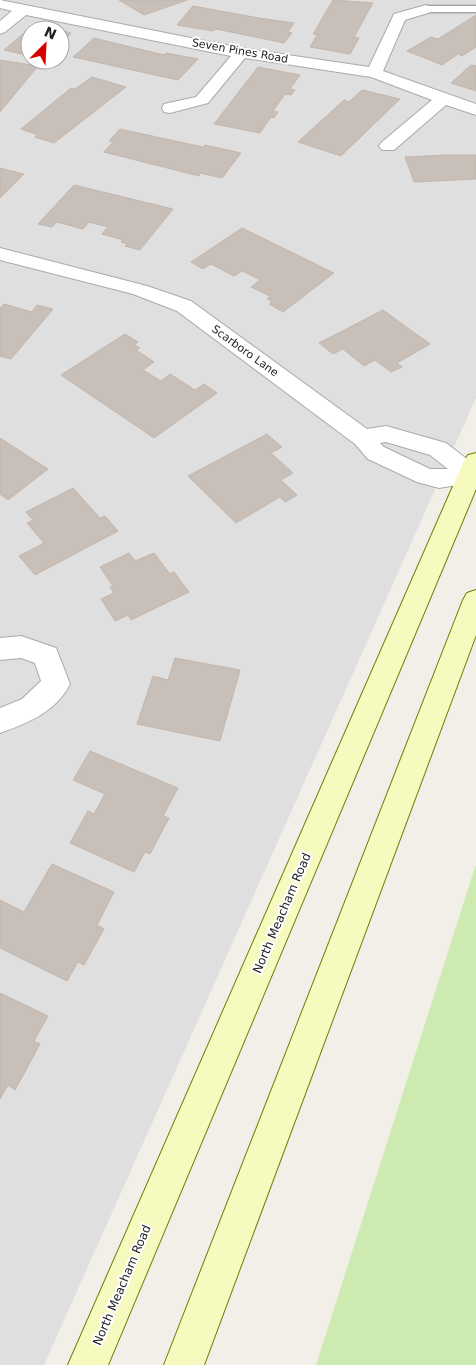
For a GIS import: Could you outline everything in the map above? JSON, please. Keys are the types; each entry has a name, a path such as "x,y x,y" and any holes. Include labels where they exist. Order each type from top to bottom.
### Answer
{"main road":[{"name":"North Meacham Road","path":"88,1365 474,470"},
{"path":"184,1365 476,600"}],"street":[{"name":"Seven Pines Road","path":"0,3 23,10 242,53 374,73 476,110"},
{"path":"68,18 86,5"},
{"path":"374,73 399,17 426,9"},
{"path":"0,29 23,10"},
{"path":"170,108 202,100 242,53"},
{"path":"388,146 443,99"},
{"name":"Scarboro Lane","path":"0,254 140,290 184,306 363,438 376,453 426,476 439,479 474,470"},
{"path":"0,649 21,647 46,656 56,684 32,708 0,721"}],"lane":[{"path":"426,9 476,9"}],"shaded area":[{"path":"0,0 476,0 476,398 44,1365 0,1365"}],"green space":[{"path":"476,864 476,1365 316,1365"}],"building":[{"path":"119,0 187,0 144,15"},
{"path":"333,0 373,3 354,37 359,38 350,54 310,47 317,35 313,34"},
{"path":"193,6 294,23 288,32 292,33 284,43 216,29 213,31 177,25"},
{"path":"476,15 476,47 462,56 458,54 442,65 407,51 431,37 438,39"},
{"path":"20,36 20,54 4,50"},
{"path":"94,38 164,55 166,53 198,59 178,80 73,57"},
{"path":"0,60 20,63 20,70 35,70 0,112"},
{"path":"471,65 476,66 476,91 451,83"},
{"path":"258,67 300,75 290,89 295,90 291,95 285,94 273,111 278,112 274,118 271,117 260,133 214,124"},
{"path":"92,77 126,87 54,143 35,137 38,135 21,129 71,88 75,89"},
{"path":"362,90 400,99 341,156 298,142 344,100 349,102"},
{"path":"120,129 203,147 205,145 241,153 222,178 200,173 199,176 104,152 113,142 109,141"},
{"path":"476,155 476,179 414,182 405,157"},
{"path":"0,168 24,174 0,198"},
{"path":"74,185 173,209 140,250 125,246 127,244 121,242 123,240 102,234 108,227 89,222 83,229 57,222 52,227 38,224"},
{"path":"242,228 334,273 283,312 269,304 272,301 267,299 270,296 251,287 260,280 242,271 234,276 211,264 203,269 191,262"},
{"path":"4,304 32,312 37,305 53,309 11,359 0,356 0,308"},
{"path":"383,310 430,344 397,363 402,367 391,372 375,360 364,366 343,349 333,354 319,343"},
{"path":"125,334 138,342 134,345 140,348 136,350 154,362 143,370 161,381 170,374 195,390 204,384 217,393 154,438 61,375"},
{"path":"267,434 282,447 271,453 293,473 281,480 297,495 285,502 280,497 236,523 188,476"},
{"path":"0,438 48,469 8,500 0,494"},
{"path":"73,488 100,518 105,516 118,531 35,575 19,556 44,543 27,523 33,520 26,512"},
{"path":"129,553 135,561 154,553 170,574 174,572 189,592 131,620 128,615 115,621 101,599 114,593 110,587 113,586 100,567"},
{"path":"175,658 240,670 220,741 137,724 153,676 168,680"},
{"path":"90,751 178,788 163,816 169,818 150,854 145,852 134,872 70,843 88,811 94,814 105,794 73,780"},
{"path":"52,864 114,892 97,925 104,929 84,965 78,962 67,981 0,948 0,900 24,912"},
{"path":"0,993 48,1016 34,1041 40,1044 15,1090 8,1085 0,1099"}]}
